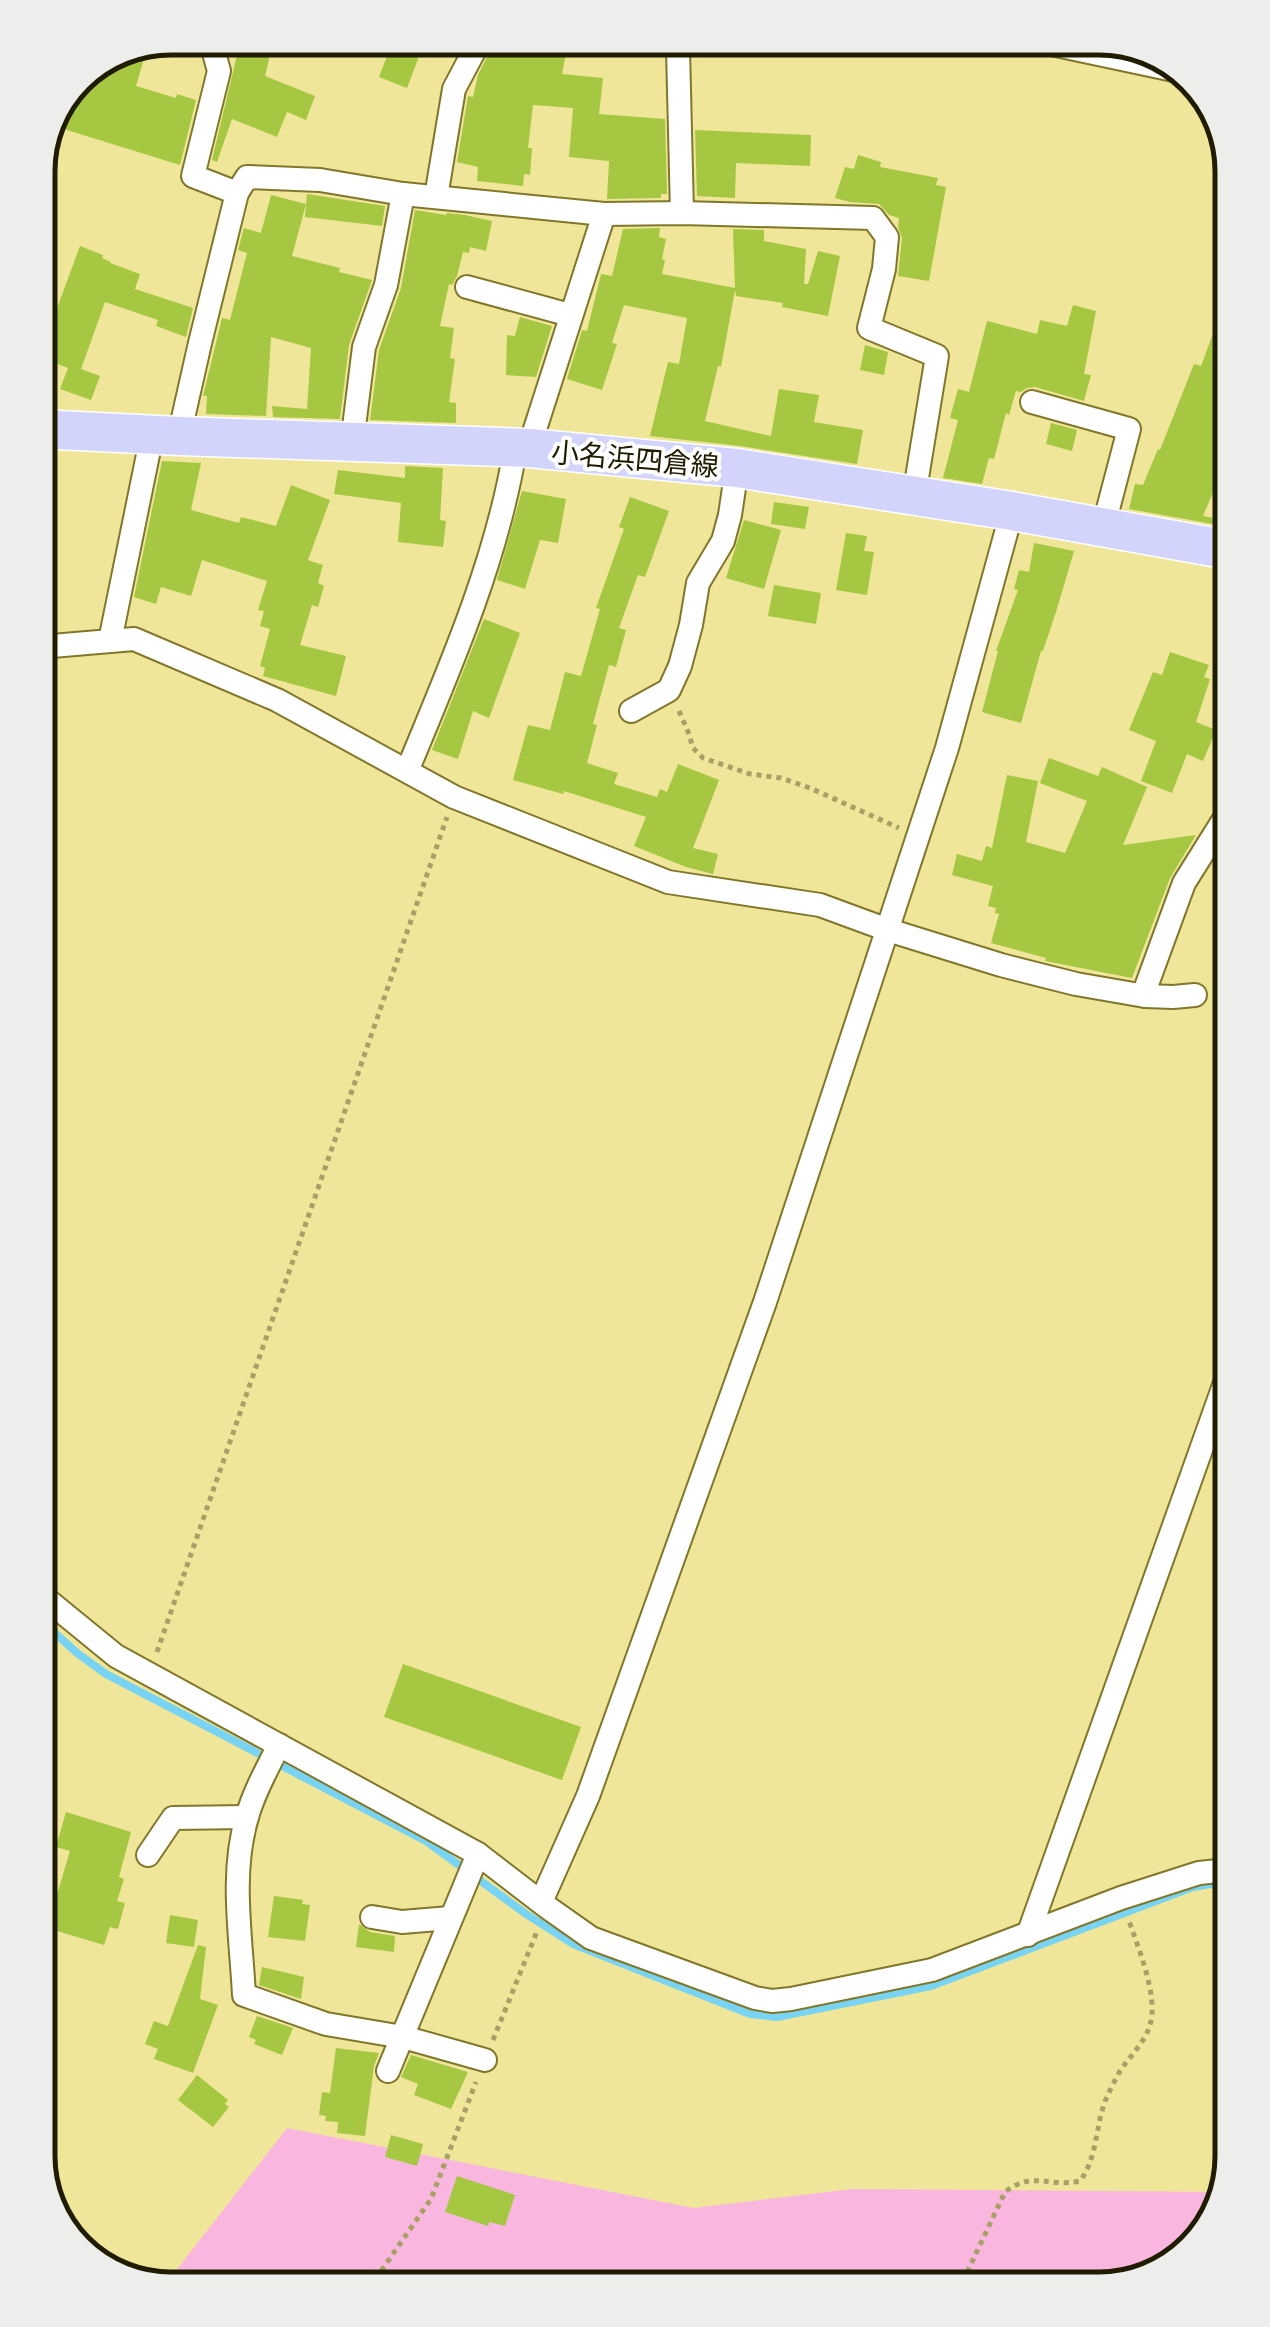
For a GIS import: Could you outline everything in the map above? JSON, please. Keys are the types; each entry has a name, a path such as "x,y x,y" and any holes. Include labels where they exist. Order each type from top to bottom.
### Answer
{"main road":[{"name":"小名浜四倉線","path":"55,430 522,449 737,468 1012,511 1215,548"}],"street":[{"path":"214,55 218,71 193,176 237,193"},
{"path":"436,197 454,89 472,55"},
{"path":"678,55 682,213"},
{"path":"1103,55 1141,63"},
{"path":"110,641 166,436 200,343 237,193 246,177 320,180 403,194 604,214 874,218 887,237 884,269 868,328 937,356 914,496"},
{"path":"352,442 364,347 386,285 403,194"},
{"path":"407,771 460,644 522,449 604,214"},
{"path":"467,287 570,316"},
{"path":"1032,402 1129,429 1103,528"},
{"path":"631,711 669,690 680,666 698,583 722,541 730,515 737,468"},
{"path":"541,1902 588,1796 739,1375 947,748 1012,511"},
{"path":"55,646 134,639 277,700 454,797 668,882 820,905 888,930 1076,984 1145,996 1196,995"},
{"path":"1145,996 1184,883 1215,834"},
{"path":"1028,1935 1215,1410"},
{"path":"55,1607 116,1656 274,1755 541,1902 591,1938 772,2002 932,1970 1121,1898 1215,1870"},
{"path":"274,1755 247,1817 237,1871 244,1995 326,2024 403,2038 485,2060"},
{"path":"148,1854 174,1818 247,1817"},
{"path":"388,2071 473,1866"},
{"path":"372,1917 402,1922 450,1918"}],"path":[{"path":"669,690 693,748 703,758 810,788 918,836"},
{"path":"150,1674 454,797"},
{"path":"967,2272 1005,2192 1028,2180 1066,2184 1080,2181 1089,2168 1105,2102 1151,2024 1144,1966 1127,1915"},
{"path":"380,2272 431,2199 538,1930"}],"shaded area":[{"path":"287,2128 694,2208 852,2189 1209,2192 1195,2220 1170,2248 1143,2263 1099,2272 176,2272"}],"building":[{"path":"237,55 270,55 265,76 315,96 306,120 287,112 277,137 232,119 217,162 212,160"},
{"path":"387,55 420,55 407,88 379,77"},
{"path":"488,55 566,55 562,74 603,78 599,114 665,119 667,194 661,194 661,198 607,199 609,161 569,157 573,108 533,105 528,148 532,148 530,175 524,174 523,186 477,181 478,167 457,162 468,96 473,97"},
{"path":"143,59 136,86 196,100 180,165 63,129 89,89 107,75"},
{"path":"695,130 811,135 810,166 736,163 735,198 697,196"},
{"path":"858,155 881,162 880,167 938,178 936,185 946,187 929,281 898,276 902,238 899,218 889,215 879,204 835,198 845,167 854,169"},
{"path":"307,194 385,206 382,226 305,217"},
{"path":"271,195 306,204 292,256 372,280 349,345 340,419 273,417 272,406 307,409 311,348 271,337 266,416 206,414 207,396 203,396 222,318 230,320 247,253 238,250 244,228 261,233"},
{"path":"415,210 492,221 486,251 470,247 469,253 463,252 457,276 449,284 440,326 454,328 450,358 455,359 449,402 456,403 456,423 370,420 379,350 401,288"},
{"path":"660,228 659,237 666,239 662,274 735,288 733,229 764,230 764,241 806,249 804,284 808,284 818,251 840,256 828,316 782,307 783,303 736,296 735,290 721,367 718,366 705,421 771,436 779,389 819,395 814,422 863,430 857,464 650,436 668,362 679,364 687,318 624,305 602,390 567,379 582,330 587,331 601,274 612,276 623,229"},
{"path":"80,246 140,274 135,289 193,308 186,337 156,326 158,320 105,302 81,369 100,376 91,400 60,389 68,368 55,363 55,314"},
{"path":"1073,305 1096,311 1084,374 1091,375 1084,401 1035,387 1016,391 982,484 943,478 958,420 950,418 958,389 969,392 987,321 1037,334 1040,320 1067,326"},
{"path":"520,317 552,326 536,377 506,375 507,335 515,336"},
{"path":"1215,328 1215,488 1203,516 1215,518 1215,524 1129,509 1135,484 1143,485 1194,364 1201,366"},
{"path":"865,345 888,352 884,375 860,370"},
{"path":"1051,423 1077,430 1072,451 1046,444"},
{"path":"162,461 201,463 191,510 239,523 241,517 276,526 291,485 330,500 308,560 323,565 318,583 324,586 318,607 312,605 300,645 346,656 336,696 263,676 265,668 260,666 270,629 260,626 264,611 258,610 267,581 202,560 191,596 161,587 156,604 134,597"},
{"path":"405,466 443,468 443,547 398,542 401,503 334,494 338,470 405,478"},
{"path":"522,491 566,499 558,543 540,540 525,589 497,580"},
{"path":"630,497 669,511 645,577 638,575 619,628 626,630 616,667 609,665 587,763 618,773 614,784 657,797 660,789 667,792 678,764 719,780 693,848 718,854 713,874 634,846 646,817 564,791 563,794 513,780 528,725 550,730 565,672 581,676 600,609 596,608 624,529 619,527"},
{"path":"774,502 809,507 805,529 771,524"},
{"path":"744,520 781,530 764,589 726,578"},
{"path":"846,533 867,536 864,551 874,552 867,595 836,590"},
{"path":"1034,543 1074,551 1021,723 982,712 996,651 1018,590 1014,589 1019,570 1029,572"},
{"path":"774,585 821,593 816,624 768,616"},
{"path":"484,619 520,633 489,718 473,711 458,759 432,750"},
{"path":"1170,652 1209,665 1204,677 1210,679 1196,722 1215,730 1203,761 1187,754 1172,793 1141,781 1156,741 1129,730 1153,672 1162,675"},
{"path":"1049,758 1098,776 1102,767 1147,787 1123,845 1196,835 1170,878 1132,978 1045,961 1046,958 991,943 999,914 995,913 996,908 988,906 993,886 952,875 957,854 982,861 986,846 992,848 1007,775 1038,781 1026,842 1065,853 1087,801 1040,783"},
{"path":"403,1664 581,1727 562,1780 384,1717"},
{"path":"66,1812 131,1832 119,1877 124,1879 117,1901 125,1903 118,1929 110,1927 104,1945 55,1930 55,1901 70,1851 56,1847"},
{"path":"274,1896 303,1900 302,1904 310,1905 305,1941 268,1937"},
{"path":"170,1915 198,1920 194,1947 166,1943"},
{"path":"359,1924 370,1932 395,1936 394,1952 356,1947"},
{"path":"198,1945 206,1947 200,1999 218,2005 193,2073 154,2059 158,2049 145,2044 154,2021 168,2026"},
{"path":"262,1967 304,1977 301,1999 259,1985"},
{"path":"257,2016 293,2028 282,2055 254,2044 256,2040 249,2037"},
{"path":"336,2048 379,2053 365,2136 337,2133 338,2122 325,2121 326,2116 319,2115 322,2092 330,2093"},
{"path":"411,2055 468,2072 451,2109 414,2095 418,2084 401,2077"},
{"path":"197,2075 228,2100 225,2104 229,2107 213,2127 178,2100"},
{"path":"391,2135 423,2144 417,2166 385,2157"},
{"path":"457,2176 515,2195 505,2226 489,2222 488,2226 445,2212"}],"waterway":[{"path":"55,1633 106,1674 426,1841 573,1944 750,2014 777,2017 931,1986 1193,1887 1215,1885"}]}
